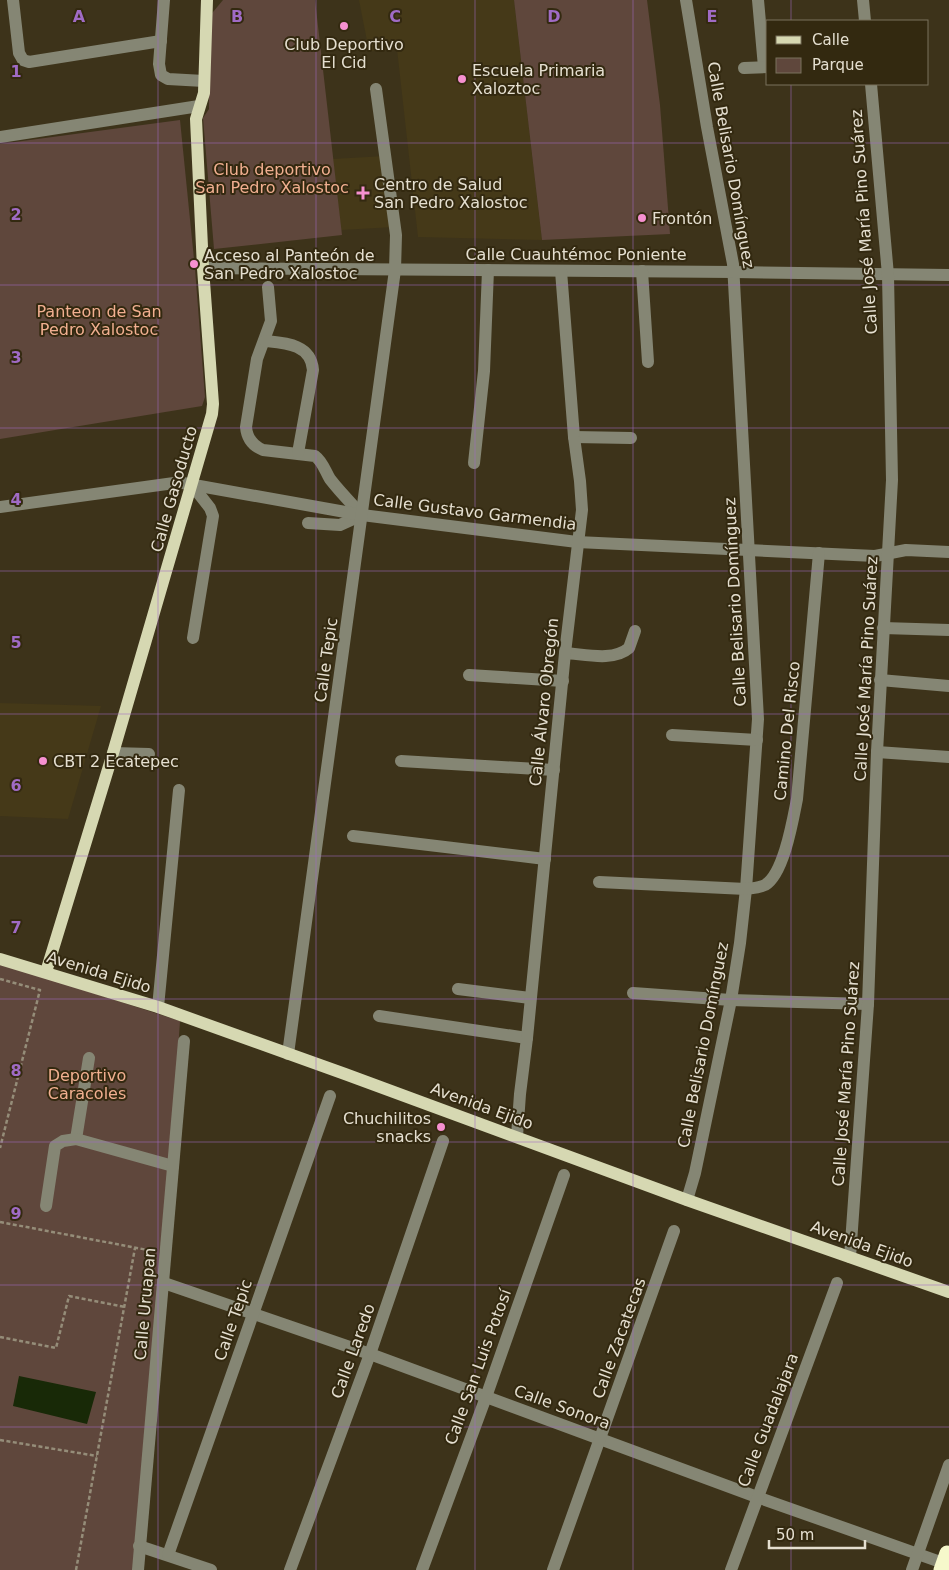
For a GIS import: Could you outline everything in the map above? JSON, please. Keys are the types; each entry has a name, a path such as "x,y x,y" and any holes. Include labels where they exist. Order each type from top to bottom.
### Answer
{"highway":[{"path":"941,1570 948,1559"}],"main road":[{"name":"Calle Gasoducto","path":"46,972 113,753 212,414 213,404 203,268 196,119 204,93 208,0"},
{"name":"Avenida Ejido","path":"0,959 158,1007 517,1136 687,1200 949,1292"}],"street":[{"path":"13,0 19,53 23,60 29,62 160,41"},
{"path":"164,0 159,64 161,75 168,79 204,81"},
{"name":"Calle Belisario Domínguez","path":"686,0 707,127 732,252 758,719 746,889 731,1000 695,1173 687,1200"},
{"path":"744,68 766,67 758,0"},
{"path":"862,0 865,20"},
{"name":"Calle José María Pino Suárez","path":"850,1257 868,1004 880,680 892,480 888,275 870,85"},
{"name":"Calle Tepic","path":"288,1054 395,270 396,236 376,89"},
{"path":"0,137 199,106"},
{"name":"Calle Cuauhtémoc Poniente","path":"203,268 949,275"},
{"path":"474,463 484,370 488,270"},
{"name":"Calle Álvaro Obregón","path":"517,1136 565,653 582,510 582,495 574,437 561,270"},
{"path":"642,271 648,362"},
{"path":"268,287 271,321 256,359 246,427 247,434 256,448 315,456 320,460 330,478 362,515 340,525 308,523"},
{"path":"264,341 297,346 309,356 312,363 313,370 298,454"},
{"path":"574,437 631,438"},
{"name":"Calle Gustavo Garmendia","path":"0,507 174,483 362,515 578,542 875,556 906,550 949,552"},
{"path":"192,485 210,508 213,516 193,638"},
{"name":"Camino Del Risco","path":"746,889 760,888 771,880 782,859 792,828 800,779 819,553"},
{"path":"883,628 949,630"},
{"path":"565,653 608,656 618,654 629,648 635,631"},
{"path":"470,675 563,681"},
{"path":"880,680 949,686"},
{"path":"672,735 757,740"},
{"path":"877,752 949,757"},
{"path":"113,753 149,754"},
{"path":"402,761 554,770"},
{"path":"158,1007 179,790"},
{"path":"353,836 544,859"},
{"path":"598,882 746,889"},
{"path":"458,989 530,998"},
{"path":"633,994 731,1000 868,1004"},
{"path":"379,1016 527,1038"},
{"name":"Calle Uruapan","path":"138,1570 184,1041"},
{"path":"76,1140 89,1058"},
{"name":"Calle Tepic","path":"168,1555 330,1096"},
{"path":"46,1206 55,1146 63,1141 76,1140 173,1166"},
{"name":"Calle Laredo","path":"290,1570 370,1354 443,1141"},
{"name":"Calle San Luis Potosí","path":"422,1570 486,1397 564,1175"},
{"name":"Calle Zacatecas","path":"553,1570 674,1231"},
{"name":"Calle Sonora","path":"164,1283 370,1354 757,1497 918,1553 948,1559"},
{"name":"Calle Guadalajara","path":"731,1570 837,1283"},
{"path":"912,1570 949,1465"},
{"path":"139,1546 210,1570"}],"path":[{"path":"0,979 40,990 0,1148"},
{"path":"0,1222 135,1248 166,1252"},
{"path":"76,1570 135,1248"},
{"path":"0,1337 56,1348 69,1296 125,1307"},
{"path":"0,1440 97,1456"}],"shaded area":[{"path":"359,0 514,0 542,240 418,237 397,49 369,51"},
{"name":"Centro de Salud San Pedro Xalostoc","path":"385,156 394,227 341,230 333,159"},
{"name":"CBT 2 Ecatepec","path":"0,703 101,706 68,819 0,816"},
{"path":"19,1376 96,1392 87,1424 13,1406"}],"green space":[{"name":"Club deportivo San Pedro Xalostoc","path":"223,0 315,0 342,235 214,249 203,118 209,109 208,18"},
{"path":"514,0 647,0 660,105 670,234 542,240"},
{"name":"Panteon de San Pedro Xalostoc","path":"180,120 195,269 205,397 202,406 0,439 0,144"},
{"name":"Deportivo Caracoles","path":"0,963 180,1021 143,1570 0,1570"}],"place":[{"name":"Club Deportivo El Cid","path":"344,26"},
{"name":"Escuela Primaria Xaloztoc","path":"462,79"},
{"name":"Centro de Salud San Pedro Xalostoc","path":"363,193"},
{"name":"Frontón","path":"642,218"},
{"name":"Acceso al Panteón de San Pedro Xalostoc","path":"194,264"},
{"name":"CBT 2 Ecatepec","path":"43,761"},
{"name":"Chuchilitos snacks","path":"441,1127"}]}
